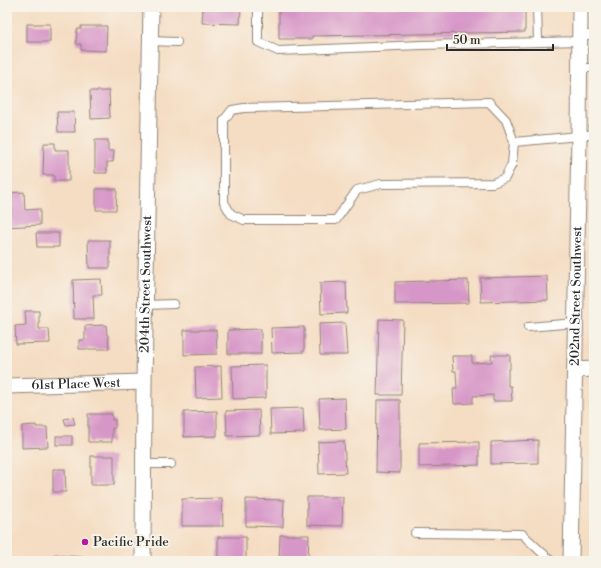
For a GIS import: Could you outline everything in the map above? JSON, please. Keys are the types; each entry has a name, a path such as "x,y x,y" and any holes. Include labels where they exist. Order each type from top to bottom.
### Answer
{"street":[{"name":"204th Street Southwest","path":"143,561 145,306 151,7"},
{"name":"202nd Street Southwest","path":"570,561 576,324 587,135 587,68 585,37 580,7"},
{"path":"575,370 594,369"},
{"name":"61st Place West","path":"7,386 144,382"}],"lane":[{"path":"258,7 258,42 278,51 538,42 585,37"},
{"path":"537,7 538,42"},
{"path":"150,41 177,42"},
{"path":"489,102 506,120 514,142 512,164 505,178 493,183 381,184 357,190 336,220 244,220 231,214 224,202 224,120 232,110 244,108 489,102"},
{"path":"514,142 587,135"},
{"path":"145,306 174,304"},
{"path":"528,327 576,324"},
{"path":"144,464 171,464"},
{"path":"415,533 522,534 551,561"}],"building":[{"path":"203,7 241,7 240,24 202,23"},
{"path":"279,7 525,7 525,32 312,36 312,39 279,39"},
{"path":"27,24 50,24 50,42 27,42"},
{"path":"81,26 107,26 106,51 81,50 81,44 76,44 77,29 81,29"},
{"path":"90,91 109,91 110,118 91,119"},
{"path":"57,112 74,112 75,132 58,132"},
{"path":"95,140 108,140 108,151 114,151 113,162 107,162 107,173 95,173"},
{"path":"44,143 55,143 55,150 69,150 69,181 54,181 54,175 43,175"},
{"path":"96,189 117,189 116,210 96,210"},
{"path":"24,192 25,210 40,209 40,225 7,227 7,193"},
{"path":"36,233 59,233 59,247 37,247"},
{"path":"88,240 110,240 110,268 89,268"},
{"path":"547,276 548,300 481,302 480,278"},
{"path":"101,279 102,295 93,295 94,319 74,319 73,280"},
{"path":"468,280 469,303 395,304 395,282"},
{"path":"346,282 347,313 321,314 320,283"},
{"path":"25,311 39,311 39,329 49,329 50,343 16,344 15,326 26,325"},
{"path":"379,319 403,320 401,395 377,395"},
{"path":"345,323 347,355 320,355 319,324"},
{"path":"106,325 109,349 79,349 79,340 85,340 85,326"},
{"path":"304,327 304,352 272,353 271,328"},
{"path":"261,329 261,354 228,354 228,330"},
{"path":"184,330 216,330 217,354 184,355"},
{"path":"491,355 510,355 508,386 511,386 512,401 493,401 493,395 473,396 473,403 454,404 453,388 457,388 456,371 453,371 452,356 472,356 472,363 492,362"},
{"path":"266,365 266,398 233,399 232,366"},
{"path":"221,366 222,397 196,398 195,367"},
{"path":"345,398 346,429 320,430 319,399"},
{"path":"377,400 400,400 400,473 376,472"},
{"path":"303,408 304,433 271,434 270,409"},
{"path":"259,410 260,435 227,436 226,411"},
{"path":"217,411 217,436 184,437 184,412"},
{"path":"88,414 112,414 112,420 115,420 115,428 112,428 112,442 88,442"},
{"path":"73,417 75,424 66,425 64,419"},
{"path":"36,425 36,427 47,427 48,447 22,448 22,426"},
{"path":"56,436 72,436 72,445 56,445"},
{"path":"538,440 538,463 491,464 491,442"},
{"path":"344,441 346,473 319,474 318,442"},
{"path":"479,442 479,465 419,467 419,443"},
{"path":"91,456 114,456 114,485 91,485"},
{"path":"53,469 65,469 66,492 53,492"},
{"path":"307,497 343,497 342,526 307,525"},
{"path":"222,498 223,526 182,526 182,499"},
{"path":"246,499 284,500 283,527 246,526"},
{"path":"280,535 309,535 308,561 279,561"},
{"path":"218,537 246,537 246,561 218,561"},
{"path":"53,555 97,558 97,561 53,561"}],"place":[{"name":"Pacific Pride","path":"85,542"}]}
